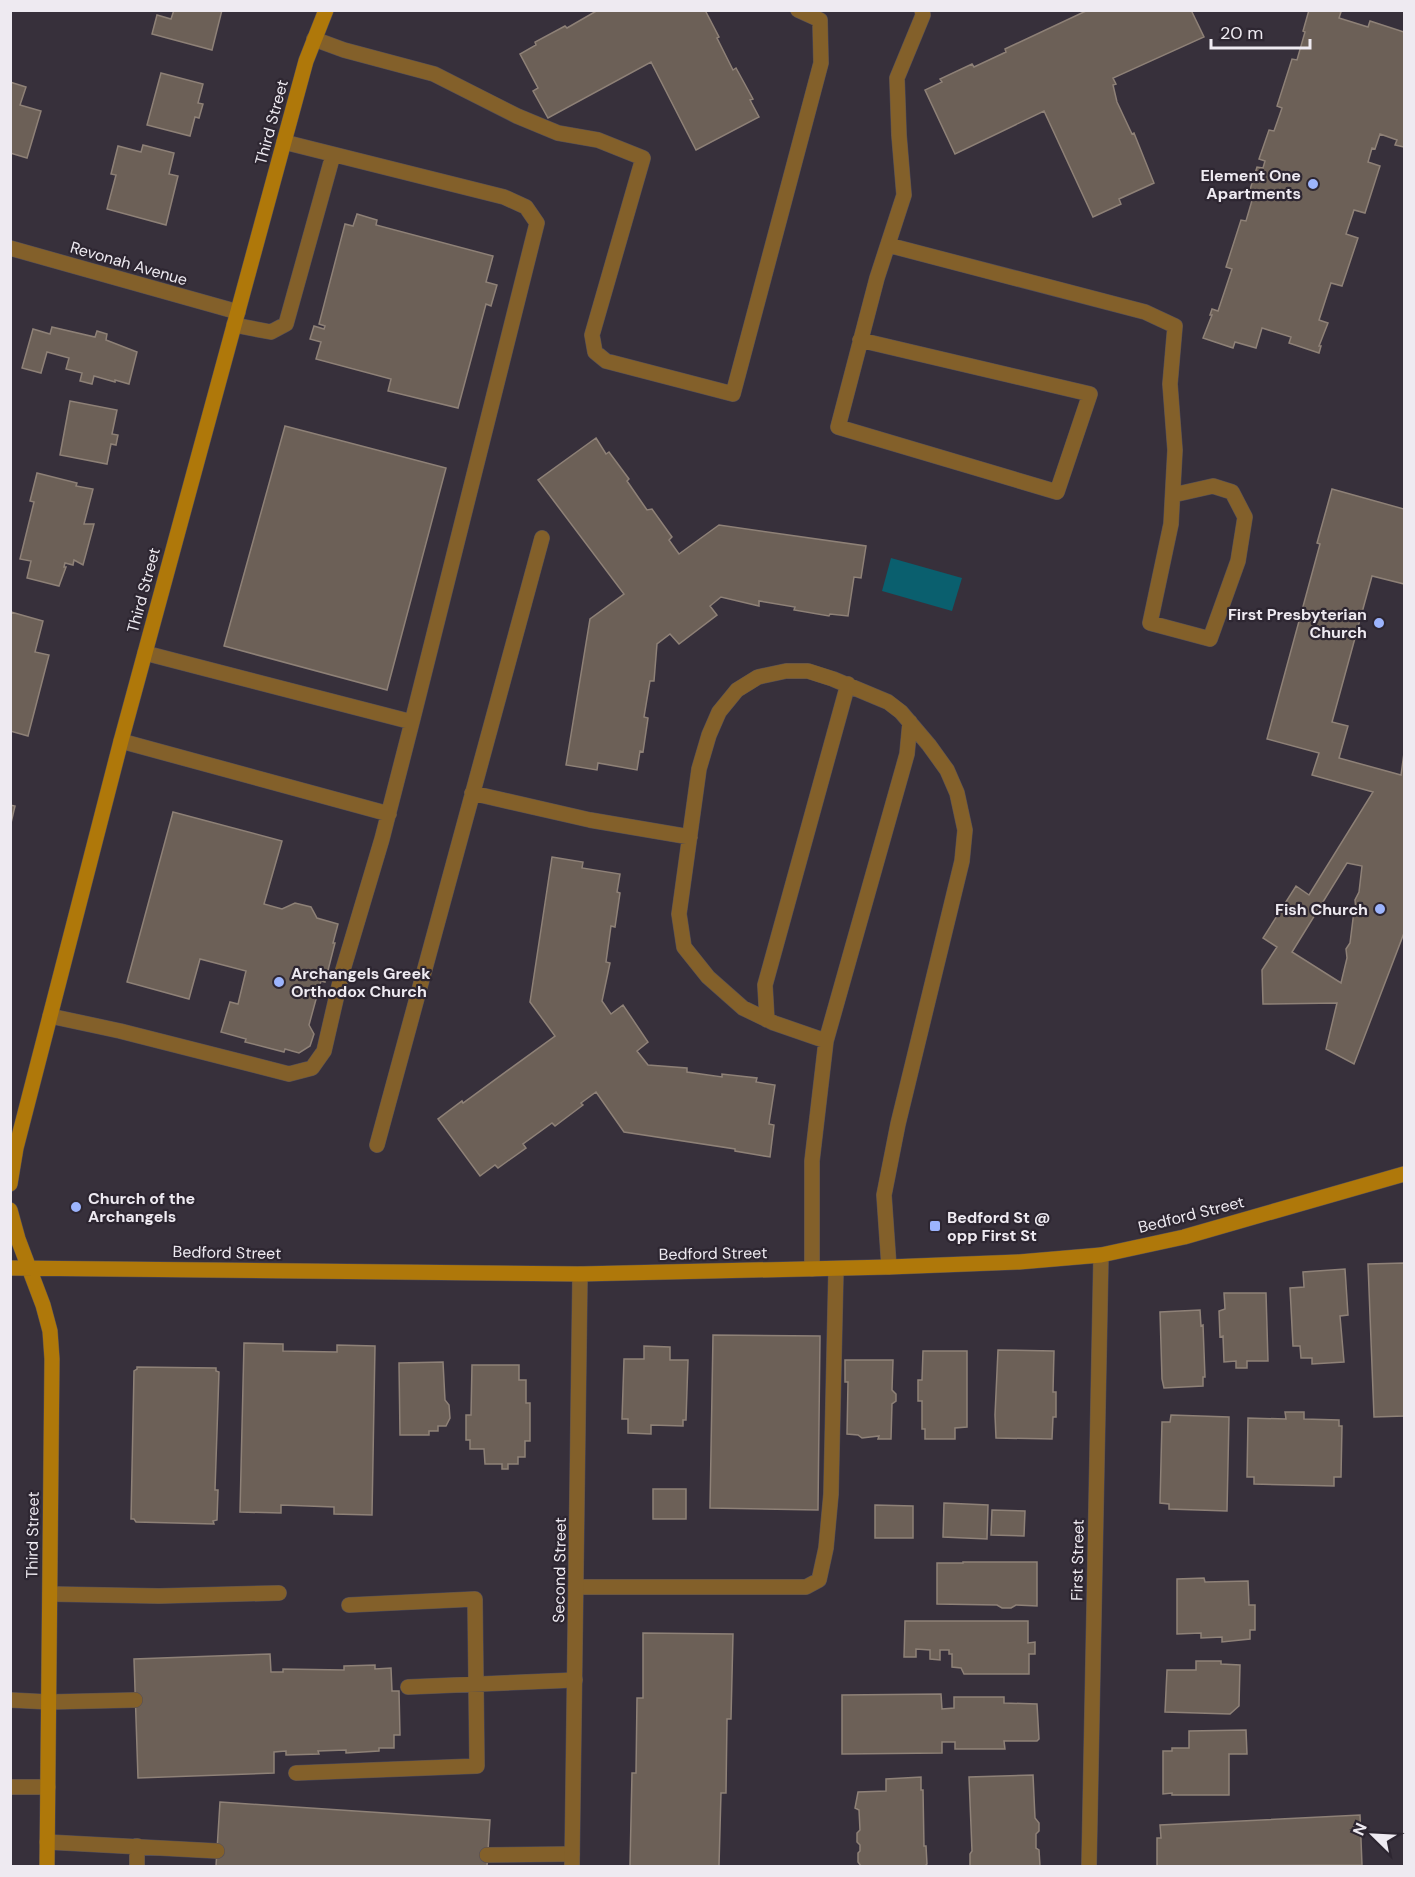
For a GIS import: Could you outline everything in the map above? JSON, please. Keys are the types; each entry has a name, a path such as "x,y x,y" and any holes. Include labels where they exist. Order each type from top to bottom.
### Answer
{"street":[{"name":"Third Street","path":"10,1184 16,1148 121,741 284,142 314,39 326,10"},
{"path":"314,39 367,57 434,74 517,116 558,133 598,140 643,158 592,335 595,352 606,361 733,394 821,63 821,15 798,10"},
{"path":"860,340 1089,394 1057,492 838,427 860,340 904,195 897,78 923,15 922,10"},
{"path":"50,1016 120,1031 290,1074 312,1068 324,1052 342,973 389,814 537,223 525,207 504,197 284,142"},
{"name":"Revonah Avenue","path":"10,248 236,318 271,332 286,324 333,154"},
{"path":"888,245 1145,312 1175,326 1170,384 1175,450 1173,495 1172,524 1150,623 1210,639 1238,561 1245,517 1232,492 1213,486 1173,495"},
{"path":"377,1145 542,538"},
{"path":"145,653 412,722"},
{"path":"826,1041 767,1020 743,1008 708,977 684,947 679,914 699,770 709,735 719,712 737,690 758,677 786,671 808,671 848,684 888,702 910,722 947,770 957,793 964,830 962,861 898,1124 884,1195 889,1268"},
{"path":"767,1020 765,985 848,684"},
{"path":"812,1269 812,1161 826,1041 907,754 910,722"},
{"path":"121,741 389,814"},
{"path":"472,793 590,820 690,837"},
{"name":"Bedford Street","path":"10,1268 580,1274 889,1268 1019,1262 1101,1255 1184,1237 1404,1174"},
{"name":"Third Street","path":"10,1210 50,1331 52,1359 47,1866"},
{"name":"First Street","path":"1089,1866 1101,1255"},
{"path":"576,1587 806,1587 819,1580 826,1548 831,1494 836,1269"},
{"name":"Second Street","path":"572,1860 580,1274"},
{"path":"50,1594 159,1596 279,1593"},
{"path":"296,1773 477,1766 475,1599 349,1605"},
{"path":"408,1687 575,1680"},
{"path":"10,1700 49,1702 135,1700"},
{"path":"10,1787 48,1787"},
{"path":"47,1842 217,1851"},
{"path":"137,1846 137,1866"},
{"path":"488,1855 518,1861 572,1860"}],"water":[{"path":"891,558 962,578 952,611 882,591"}],"building":[{"path":"174,10 222,10 212,50 152,34 157,15 171,19"},
{"path":"598,10 705,10 733,70 736,68 753,99 750,100 759,117 696,150 651,62 548,118 533,91 538,88 520,54 536,45 535,42 565,26 567,28"},
{"path":"1088,10 1191,10 1204,37 1113,78 1116,84 1113,85 1117,102 1132,134 1134,133 1154,183 1119,199 1121,204 1093,217 1044,111 955,154 925,90 942,82 940,79 972,64 974,67 1006,52 1005,49"},
{"name":"Element One Apartments","path":"1309,10 1337,10 1341,12 1339,18 1368,27 1370,21 1404,32 1404,147 1395,145 1397,140 1380,134 1375,149 1372,148 1368,162 1380,166 1365,213 1354,210 1346,234 1358,238 1342,286 1331,283 1319,320 1328,323 1319,346 1321,346 1319,353 1289,343 1291,337 1262,328 1256,348 1235,342 1233,348 1203,338 1212,309 1218,311 1232,269 1226,267 1241,220 1246,221 1253,197 1248,196 1257,167 1263,168 1265,161 1259,159 1269,130 1274,131 1282,108 1277,106 1292,59 1297,60"},
{"path":"161,73 203,84 198,103 203,104 199,118 195,117 190,136 147,125"},
{"path":"10,82 26,87 20,105 41,111 27,158 10,153"},
{"path":"143,145 174,153 169,174 178,176 166,225 107,209 116,175 111,174 118,146 141,152"},
{"path":"357,214 377,220 376,225 493,256 486,282 497,285 491,306 486,304 458,408 388,391 391,379 316,359 321,342 310,339 314,326 324,329 325,326 319,324 345,224 353,226"},
{"path":"52,327 95,337 97,331 107,334 106,340 137,352 129,384 94,376 92,384 80,381 82,373 66,369 69,358 47,352 41,373 22,368 33,329 50,334"},
{"path":"70,401 117,410 112,434 118,435 116,445 111,444 107,464 60,455"},
{"path":"285,426 446,468 387,690 224,646"},
{"path":"596,438 606,454 609,452 629,479 627,481 647,510 652,509 672,537 669,540 679,554 719,525 866,546 861,578 854,577 848,616 830,614 829,616 759,601 759,606 721,597 710,606 717,615 679,644 670,634 657,644 654,681 650,681 644,717 648,718 643,752 640,751 637,770 598,763 597,770 566,765 590,619 624,594 538,480"},
{"path":"37,473 93,489 84,524 94,524 83,565 74,560 73,565 65,563 64,567 66,567 59,586 27,578 31,561 20,559 34,502 30,501"},
{"path":"1332,489 1404,509 1404,584 1372,576 1332,722 1348,726 1339,758 1401,775 1404,753 1404,933 1354,1064 1326,1049 1337,1003 1263,1004 1262,970 1277,947 1263,938 1296,886 1309,895 1373,792 1312,775 1319,753 1267,739 1320,544 1317,543","holes":["1347,863 1362,866 1359,892 1355,900 1356,911 1354,911 1350,943 1346,949 1347,958 1341,983 1292,952"]},
{"path":"11,612 43,621 35,652 49,655 28,736 10,731"},
{"path":"10,805 15,806 11,823 10,823"},
{"path":"173,812 282,841 264,904 282,909 295,903 311,907 317,918 338,924 325,982 321,981 309,1025 314,1034 310,1046 299,1053 285,1049 284,1052 245,1042 246,1039 221,1032 230,1002 238,1004 246,971 200,959 189,999 127,982"},
{"path":"552,857 583,862 582,868 620,874 617,892 620,893 615,927 611,926 606,962 610,963 602,1001 611,1014 623,1005 648,1042 637,1051 648,1065 687,1068 687,1072 722,1077 722,1074 757,1078 756,1082 775,1085 769,1124 774,1125 770,1157 735,1151 735,1149 624,1132 596,1092 555,1126 552,1123 523,1144 526,1148 498,1168 495,1165 480,1176 438,1119 555,1036 530,1002"},
{"path":"1404,1263 1404,1416 1374,1417 1368,1264"},
{"path":"1345,1269 1348,1315 1340,1316 1344,1362 1312,1364 1312,1358 1301,1358 1300,1346 1293,1346 1290,1288 1304,1287 1303,1272"},
{"path":"1224,1293 1266,1293 1268,1361 1247,1361 1247,1368 1236,1368 1236,1361 1224,1362 1219,1311 1225,1309"},
{"path":"1200,1310 1201,1326 1203,1325 1205,1377 1203,1377 1203,1386 1164,1388 1160,1312"},
{"path":"713,1335 820,1336 818,1510 710,1508"},
{"path":"244,1343 283,1344 283,1351 337,1352 337,1345 375,1346 372,1515 334,1514 334,1507 281,1505 281,1513 240,1512"},
{"path":"644,1346 670,1347 670,1360 688,1360 686,1420 683,1420 683,1426 651,1425 651,1434 628,1433 628,1419 622,1419 624,1359 644,1359"},
{"path":"998,1350 1054,1351 1053,1392 1056,1392 1056,1417 1053,1417 1052,1439 996,1438"},
{"path":"923,1351 967,1351 967,1427 955,1428 955,1439 925,1439 925,1429 922,1429 922,1401 918,1401 918,1380 922,1380"},
{"path":"845,1360 893,1360 892,1390 896,1394 896,1401 892,1404 891,1439 878,1439 879,1436 862,1438 858,1435 847,1434 848,1382 845,1382"},
{"path":"443,1362 445,1400 449,1405 450,1418 446,1426 438,1426 438,1431 429,1431 429,1435 400,1435 399,1363"},
{"path":"472,1365 519,1365 519,1380 526,1380 526,1403 530,1403 530,1441 525,1441 525,1457 518,1457 518,1464 508,1464 508,1469 502,1469 502,1464 485,1464 484,1449 470,1449 470,1440 466,1440 466,1415 471,1415"},
{"path":"137,1367 216,1368 219,1372 215,1490 218,1490 217,1520 213,1521 214,1524 136,1522 131,1519 134,1371"},
{"path":"1285,1412 1304,1412 1304,1419 1339,1420 1339,1426 1342,1426 1341,1477 1334,1477 1334,1486 1254,1484 1254,1477 1247,1477 1248,1418 1286,1419"},
{"path":"1171,1415 1229,1417 1227,1511 1169,1509 1169,1504 1160,1503 1162,1422 1170,1422"},
{"path":"653,1489 686,1489 686,1519 653,1519"},
{"path":"944,1503 988,1505 987,1539 943,1537"},
{"path":"875,1505 913,1506 913,1538 875,1538"},
{"path":"992,1510 1025,1511 1024,1536 991,1535"},
{"path":"1037,1562 1037,1606 1016,1605 1011,1608 1002,1608 997,1605 937,1604 937,1563"},
{"path":"1204,1578 1205,1582 1248,1581 1249,1605 1255,1605 1255,1630 1250,1630 1250,1639 1222,1642 1222,1637 1201,1638 1201,1633 1177,1634 1177,1579"},
{"path":"905,1621 1028,1621 1028,1643 1035,1642 1035,1654 1029,1654 1029,1674 964,1674 961,1668 952,1667 952,1654 949,1654 949,1650 940,1650 940,1660 930,1659 930,1650 916,1649 916,1657 904,1657"},
{"path":"643,1633 733,1634 731,1719 727,1719 726,1793 721,1793 719,1866 630,1866 632,1773 636,1773 637,1698 643,1698"},
{"path":"270,1654 271,1672 283,1672 283,1669 344,1670 344,1666 375,1665 375,1669 391,1668 392,1691 399,1691 400,1735 394,1735 394,1748 346,1753 346,1750 318,1751 319,1754 286,1755 286,1751 274,1752 274,1773 138,1778 134,1659"},
{"path":"1196,1661 1221,1661 1221,1664 1240,1665 1239,1706 1230,1714 1165,1712 1167,1670 1196,1670"},
{"path":"941,1694 942,1709 954,1708 954,1697 1004,1697 1004,1703 1037,1704 1039,1739 1037,1741 1004,1741 1005,1749 955,1749 955,1742 942,1742 942,1753 842,1754 842,1695"},
{"path":"1246,1730 1247,1754 1229,1754 1229,1795 1163,1794 1163,1751 1172,1751 1172,1748 1189,1748 1189,1731"},
{"path":"1033,1775 1035,1818 1039,1823 1036,1848 1039,1850 1040,1866 970,1866 972,1851 969,1777"},
{"path":"921,1777 927,1864 925,1866 861,1866 858,1862 860,1845 857,1842 857,1833 860,1830 859,1810 855,1808 858,1792 886,1791 886,1779"},
{"path":"220,1802 490,1820 487,1866 216,1866"},
{"path":"1360,1815 1362,1865 1157,1866 1157,1838 1161,1838 1160,1825"}],"place":[{"name":"Element One Apartments","path":"1313,184"},
{"name":"First Presbyterian Church","path":"1379,623"},
{"name":"Fish Church","path":"1380,909"},
{"name":"Archangels Greek Orthodox Church","path":"279,982"},
{"name":"Church of the Archangels","path":"76,1207"},
{"name":"Bedford St @ opp First St","path":"935,1226"}]}
